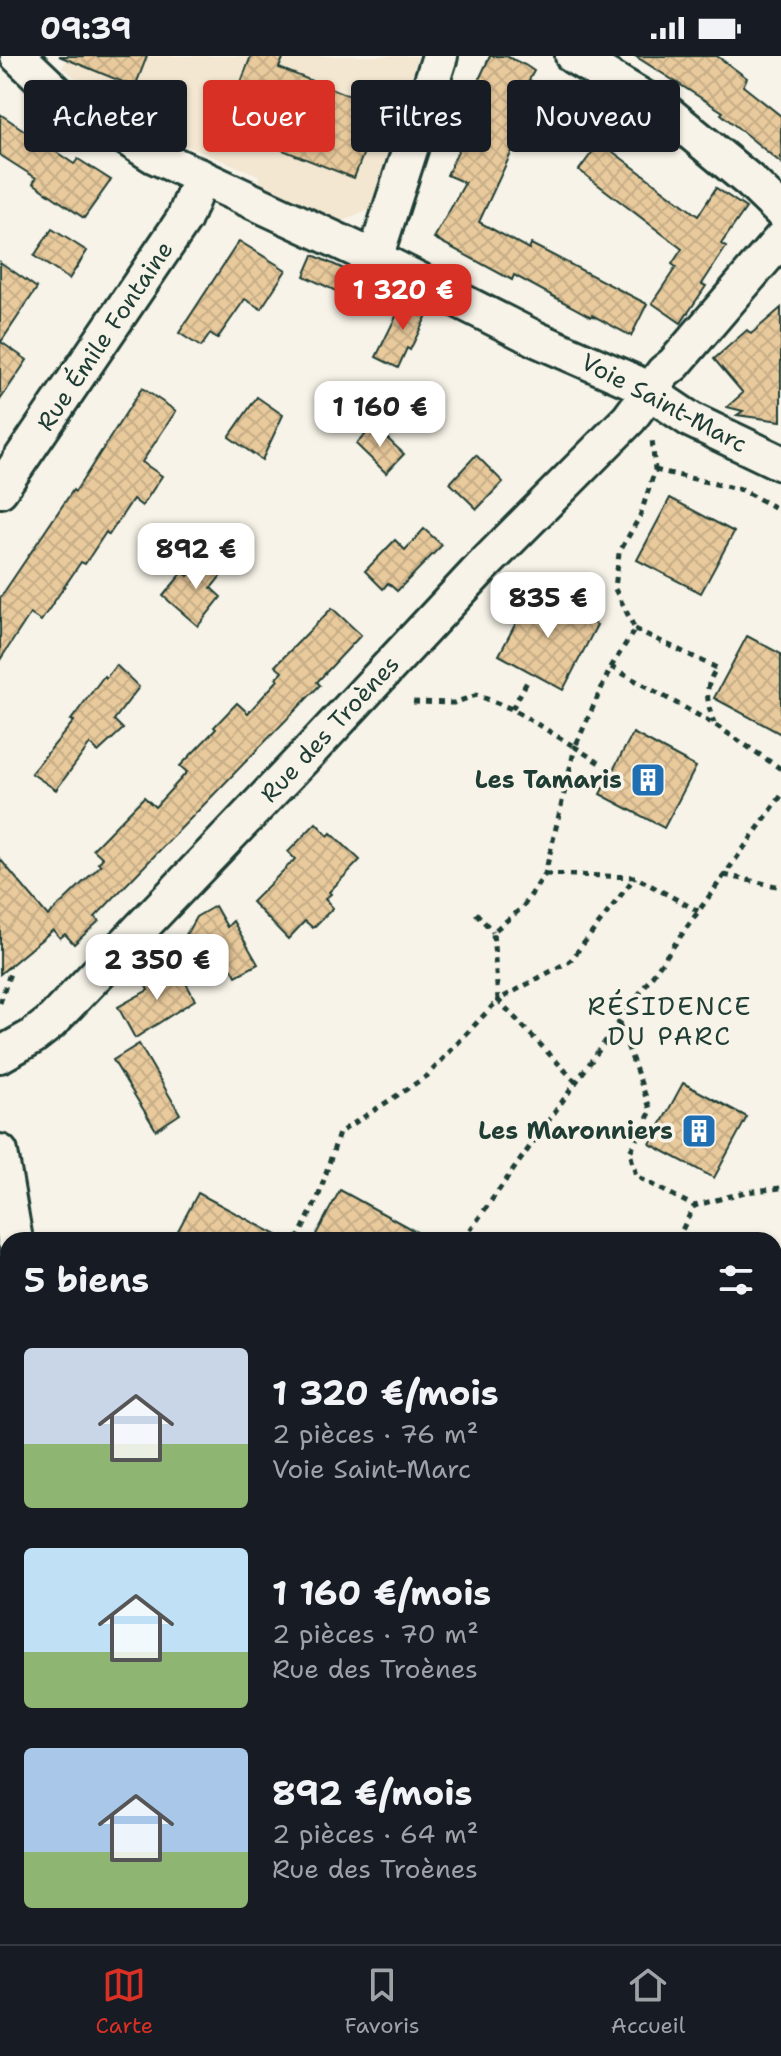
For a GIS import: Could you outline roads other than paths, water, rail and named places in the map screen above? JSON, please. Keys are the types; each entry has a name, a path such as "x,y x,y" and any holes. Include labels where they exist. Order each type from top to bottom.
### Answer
{"street":[{"name":"Voie Saint-Marc","path":"18,56 58,94 153,155 650,391 691,420 781,463"},
{"path":"375,258 440,56"},
{"path":"573,56 665,111 781,211"},
{"name":"Rue Émile Fontaine","path":"0,490 184,219 201,177"},
{"name":"Rue des Troènes","path":"0,1055 50,1023 481,568 629,419 781,239"},
{"path":"0,1152 14,1232"}],"place":[{"name":"Les Tamaris","path":"648,780"},
{"name":"Les Maronniers","path":"699,1131"}],"district":[{"name":"RÉSIDENCE DU PARC","path":"670,1021"}]}
